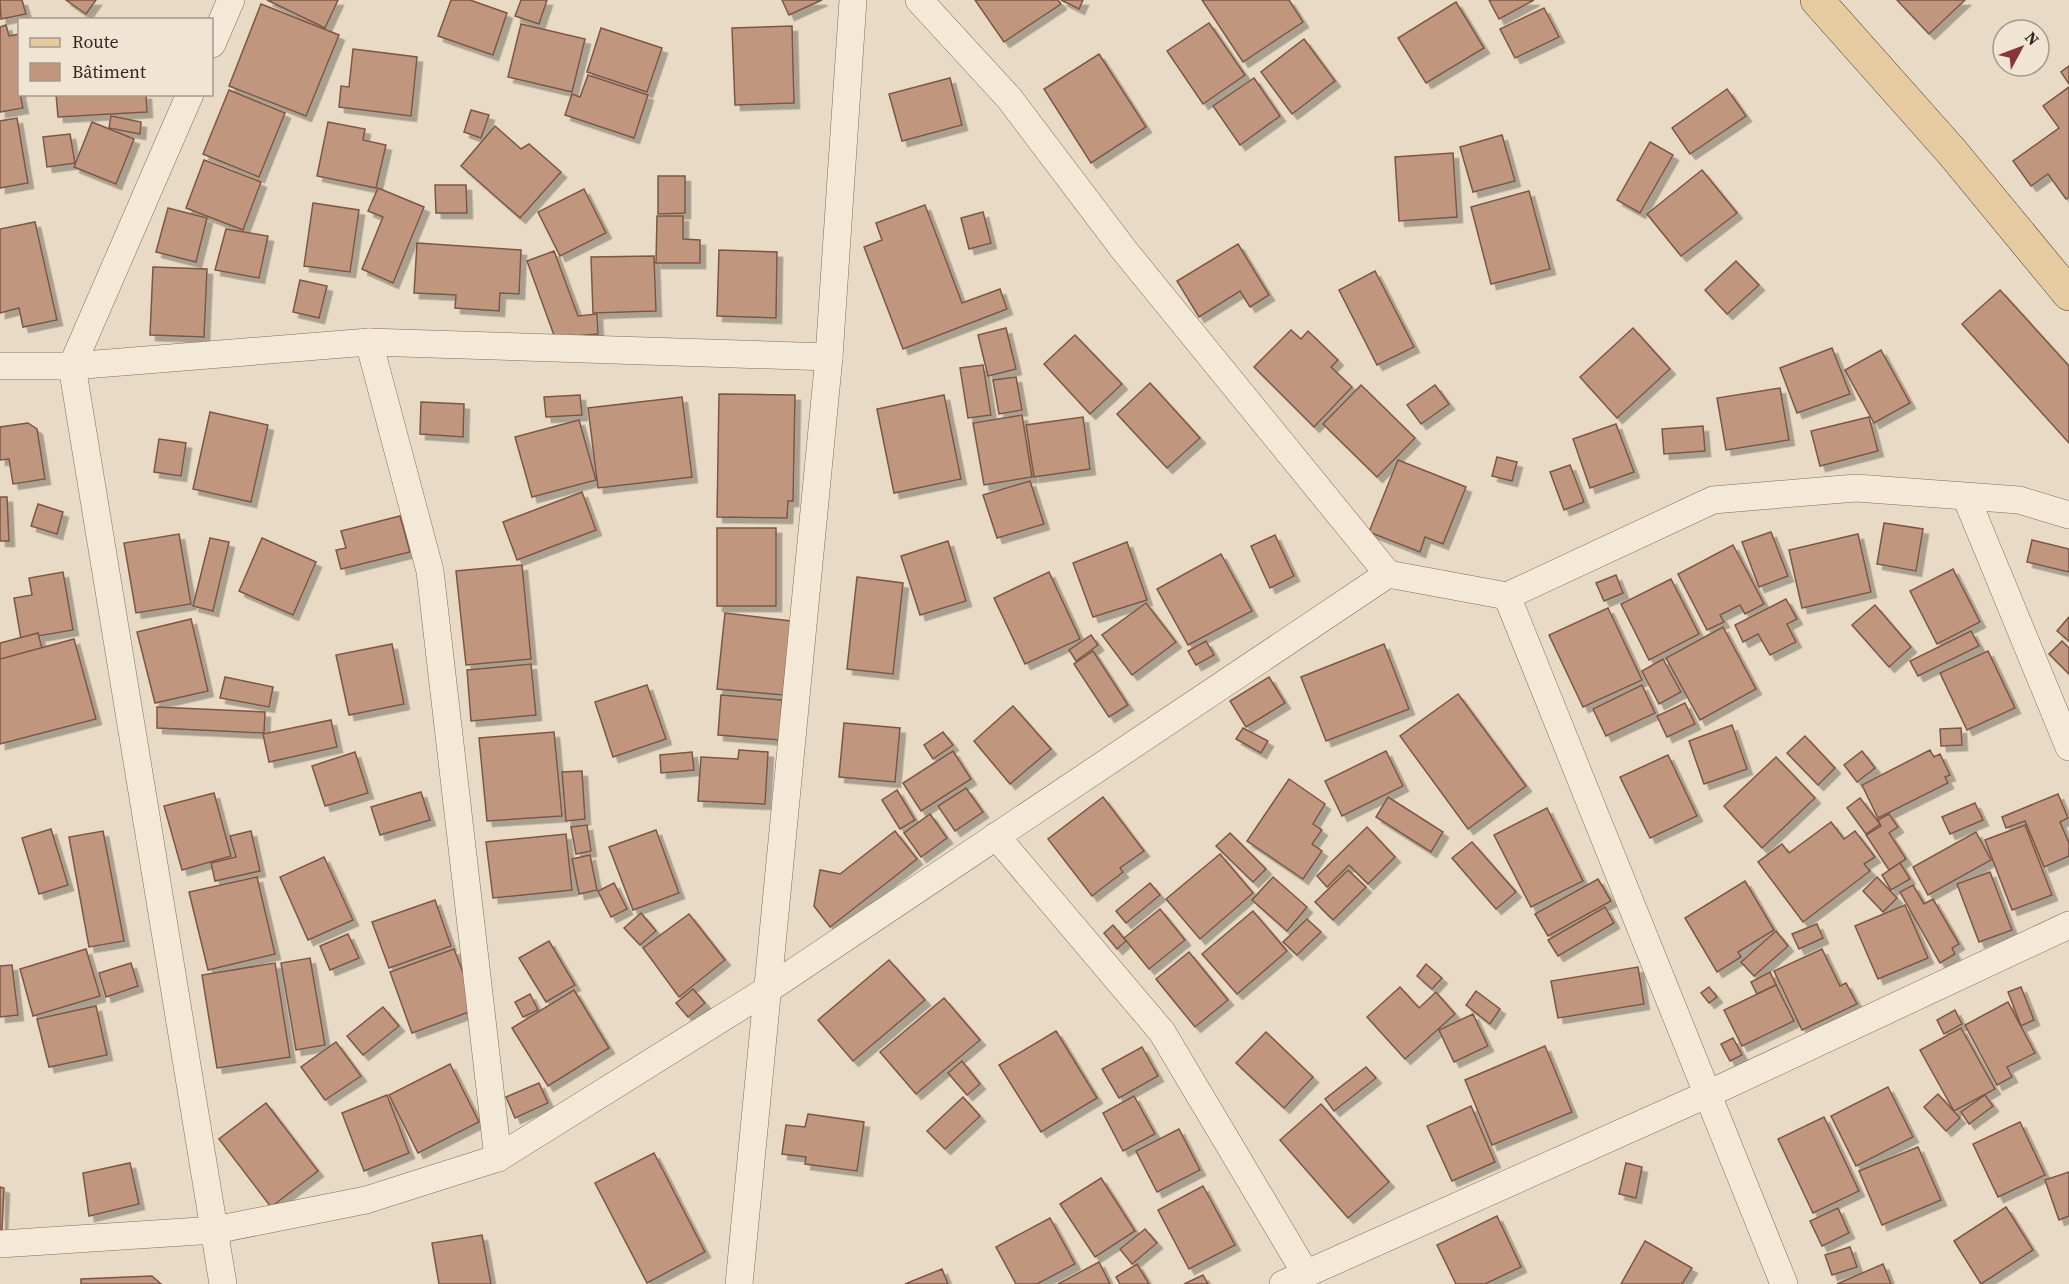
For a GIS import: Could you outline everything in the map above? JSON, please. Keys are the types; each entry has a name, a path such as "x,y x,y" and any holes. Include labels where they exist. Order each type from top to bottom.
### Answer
{"main road":[{"path":"1817,0 1952,152 2069,294"}],"street":[{"path":"213,42 231,0"},
{"path":"740,1284 829,357 853,0"},
{"path":"919,0 1010,98 1124,250 1388,574 1508,596 1713,500 1856,488 2019,500 2069,515"},
{"path":"189,96 72,366 223,1284"},
{"path":"0,366 72,366 369,342 829,357"},
{"path":"369,342 430,571 498,1158"},
{"path":"1966,497 2069,747"},
{"path":"0,1244 215,1230 366,1200 498,1158 767,990 1388,574"},
{"path":"1508,596 1784,1284"},
{"path":"996,836 1162,1032 1294,1279 1708,1094 2069,924"}],"building":[{"path":"0,0 22,0 26,14 1,19"},
{"path":"66,0 96,0 86,14"},
{"path":"267,0 338,0 325,28"},
{"path":"451,0 470,0 507,13 493,55 438,36"},
{"path":"521,0 547,0 539,24 515,16"},
{"path":"782,0 822,0 789,15"},
{"path":"975,0 1058,0 1061,4 1004,42"},
{"path":"1061,0 1083,0 1079,9"},
{"path":"1202,0 1289,0 1303,22 1243,62"},
{"path":"1489,0 1534,0 1499,19"},
{"path":"1897,0 1965,0 1929,34"},
{"path":"1456,2 1484,48 1426,83 1398,38"},
{"path":"261,4 339,35 306,116 229,86"},
{"path":"1544,8 1559,37 1515,58 1500,29"},
{"path":"1209,23 1245,75 1203,104 1167,51"},
{"path":"521,24 585,39 572,92 508,77"},
{"path":"6,25 9,36 18,34 18,96 20,96 23,108 0,112 0,27"},
{"path":"792,26 794,103 735,105 732,28"},
{"path":"601,28 662,48 647,92 587,72"},
{"path":"1304,39 1335,81 1292,114 1261,72"},
{"path":"353,49 417,57 411,116 339,107 341,86 349,87"},
{"path":"1099,54 1146,127 1091,163 1044,89"},
{"path":"2069,66 2069,84 2061,72"},
{"path":"588,75 648,95 634,138 565,115 572,94 580,97"},
{"path":"950,78 962,125 902,141 889,94"},
{"path":"1254,78 1280,116 1240,145 1213,106"},
{"path":"2069,87 2069,197 2066,199 2048,174 2031,186 2013,161 2059,128 2043,106"},
{"path":"1727,89 1746,116 1690,154 1672,128"},
{"path":"229,90 285,113 259,177 203,154"},
{"path":"56,96 146,96 147,112 58,117"},
{"path":"471,110 489,115 481,138 464,132"},
{"path":"111,116 141,122 140,134 109,128"},
{"path":"17,118 28,183 0,188 0,121"},
{"path":"92,122 134,139 116,184 74,167"},
{"path":"328,122 365,129 363,140 386,145 376,188 317,176"},
{"path":"495,126 521,149 529,144 561,172 520,218 461,166"},
{"path":"70,134 75,163 47,167 43,137"},
{"path":"1502,135 1515,181 1473,192 1460,147"},
{"path":"1650,142 1673,155 1640,213 1617,200"},
{"path":"1453,153 1457,217 1399,221 1395,157"},
{"path":"204,160 261,182 243,230 186,208"},
{"path":"1702,170 1737,213 1681,256 1647,214"},
{"path":"658,176 685,176 685,213 658,214"},
{"path":"435,185 466,185 467,213 436,213"},
{"path":"378,188 424,207 393,283 362,269 383,217 368,211"},
{"path":"584,189 606,233 560,256 538,212"},
{"path":"1529,191 1550,269 1491,284 1471,207"},
{"path":"313,203 359,210 350,272 304,266"},
{"path":"925,205 962,303 1000,289 1007,309 903,349 864,247 882,240 876,223"},
{"path":"168,208 207,218 196,262 156,252"},
{"path":"983,212 991,243 969,249 961,218"},
{"path":"657,216 683,216 683,239 700,240 700,263 656,263"},
{"path":"35,222 57,320 23,327 19,308 0,313 0,229"},
{"path":"226,229 268,236 259,278 215,270"},
{"path":"417,243 521,250 519,294 500,293 499,311 455,308 456,295 414,293"},
{"path":"1238,244 1269,295 1250,307 1240,291 1199,317 1177,281"},
{"path":"719,250 777,252 776,318 717,316"},
{"path":"554,251 578,316 597,314 598,334 555,338 527,261"},
{"path":"654,256 656,311 593,313 591,257"},
{"path":"1736,261 1759,285 1727,314 1705,290"},
{"path":"153,267 207,269 204,337 150,335"},
{"path":"1375,271 1414,347 1377,365 1339,290"},
{"path":"300,280 327,286 319,318 293,312"},
{"path":"2000,290 2069,366 2069,443 1962,324"},
{"path":"1006,328 1016,369 988,376 978,335"},
{"path":"1633,328 1670,369 1617,418 1580,377"},
{"path":"1291,330 1301,339 1308,331 1338,360 1331,367 1352,387 1314,427 1254,367"},
{"path":"1075,335 1122,384 1090,414 1044,364"},
{"path":"1832,348 1850,394 1797,413 1780,368"},
{"path":"1881,350 1910,403 1874,423 1845,370"},
{"path":"983,365 991,415 968,418 960,368"},
{"path":"1016,377 1022,410 999,414 993,380"},
{"path":"1150,383 1200,438 1167,468 1117,414"},
{"path":"1361,385 1415,438 1377,477 1323,424"},
{"path":"1435,385 1449,404 1421,424 1407,405"},
{"path":"1780,388 1789,440 1726,450 1717,398"},
{"path":"719,394 795,395 793,501 788,501 787,518 717,517"},
{"path":"580,395 582,415 546,417 544,397"},
{"path":"944,395 961,479 894,493 877,409"},
{"path":"682,397 692,477 598,488 588,408"},
{"path":"421,402 464,404 463,437 420,434"},
{"path":"210,412 268,425 251,502 193,489"},
{"path":"1022,415 1032,477 984,485 973,423"},
{"path":"1083,417 1090,469 1034,477 1026,425"},
{"path":"1869,417 1878,451 1820,466 1811,431"},
{"path":"579,420 596,480 532,497 515,437"},
{"path":"28,423 37,429 45,479 13,484 9,459 0,460 0,427"},
{"path":"1616,424 1634,472 1590,488 1573,439"},
{"path":"1703,426 1705,451 1664,454 1662,429"},
{"path":"159,439 186,443 181,476 154,472"},
{"path":"1497,457 1517,462 1512,481 1492,476"},
{"path":"1398,460 1466,487 1443,544 1425,537 1420,552 1369,532"},
{"path":"1570,465 1584,502 1564,510 1550,472"},
{"path":"1030,481 1044,524 997,538 983,495"},
{"path":"582,492 596,530 517,560 503,522"},
{"path":"0,497 7,497 9,541 0,541"},
{"path":"38,504 63,512 57,534 31,526"},
{"path":"400,516 410,552 341,569 336,550 346,548 341,531"},
{"path":"1884,523 1923,529 1916,571 1877,564"},
{"path":"717,528 776,528 776,606 717,606"},
{"path":"1771,532 1788,576 1759,587 1742,542"},
{"path":"179,534 191,604 136,613 124,543"},
{"path":"1858,534 1871,592 1802,608 1789,550"},
{"path":"1275,535 1294,576 1270,588 1251,546"},
{"path":"210,538 229,542 213,611 193,606"},
{"path":"262,538 316,562 293,615 239,591"},
{"path":"2032,540 2069,549 2069,572 2027,562"},
{"path":"948,541 966,601 920,615 901,556"},
{"path":"1127,542 1147,600 1093,617 1073,563"},
{"path":"1733,545 1764,604 1745,614 1740,605 1720,615 1724,622 1707,630 1678,574"},
{"path":"1221,554 1252,611 1188,645 1157,589"},
{"path":"522,565 531,659 466,665 456,571"},
{"path":"1953,569 1980,622 1937,644 1910,591"},
{"path":"63,572 73,630 21,639 14,598 32,595 29,578"},
{"path":"1049,572 1080,639 1025,664 994,598"},
{"path":"1616,575 1623,593 1604,601 1596,583"},
{"path":"857,577 903,583 893,674 847,669"},
{"path":"1671,579 1699,634 1649,660 1621,604"},
{"path":"1786,599 1797,619 1787,624 1796,642 1770,655 1758,634 1743,642 1735,625"},
{"path":"1146,603 1176,642 1132,675 1102,635"},
{"path":"1875,605 1911,647 1889,667 1852,625"},
{"path":"1608,608 1642,680 1583,707 1549,635"},
{"path":"725,613 791,621 783,695 717,689"},
{"path":"2069,617 2069,641 2057,631"},
{"path":"191,619 208,691 155,703 137,632"},
{"path":"1723,627 1756,689 1700,720 1666,658"},
{"path":"1971,631 1979,646 1918,676 1910,661"},
{"path":"38,633 59,716 0,731 0,643"},
{"path":"1091,635 1098,645 1076,661 1069,650"},
{"path":"74,639 96,719 0,744 0,659"},
{"path":"1206,641 1214,655 1196,665 1188,651"},
{"path":"2062,641 2069,648 2069,674 2049,654"},
{"path":"392,644 404,704 349,715 336,655"},
{"path":"1384,644 1409,709 1326,741 1301,677"},
{"path":"1093,651 1128,705 1109,717 1074,664"},
{"path":"1988,651 2015,708 1967,730 1940,673"},
{"path":"1663,659 1681,692 1659,704 1642,671"},
{"path":"531,664 536,715 471,721 467,670"},
{"path":"225,677 273,687 269,707 220,698"},
{"path":"1269,677 1285,703 1246,727 1230,701"},
{"path":"647,685 666,739 613,757 595,702"},
{"path":"1642,685 1655,713 1606,736 1593,709"},
{"path":"1458,694 1526,786 1468,829 1400,736"},
{"path":"721,695 782,700 780,740 718,735"},
{"path":"1685,703 1695,724 1667,737 1657,716"},
{"path":"1013,706 1051,749 1010,784 974,741"},
{"path":"157,707 265,712 264,733 157,728"},
{"path":"331,720 337,747 269,762 263,734"},
{"path":"844,723 900,728 895,782 839,777"},
{"path":"1732,725 1747,769 1704,784 1689,741"},
{"path":"1243,728 1268,741 1261,753 1236,739"},
{"path":"1961,728 1962,745 1941,746 1940,729"},
{"path":"554,732 562,816 487,821 479,738"},
{"path":"943,732 953,745 933,759 924,745"},
{"path":"1805,736 1835,768 1818,785 1787,753"},
{"path":"739,750 768,752 765,804 698,801 701,757 738,759"},
{"path":"1930,750 1934,757 1940,754 1950,775 1945,777 1948,783 1878,818 1862,785"},
{"path":"953,751 971,779 921,811 903,783"},
{"path":"1386,751 1403,786 1342,816 1325,781"},
{"path":"1862,751 1875,768 1857,782 1844,765"},
{"path":"355,752 368,793 325,806 312,766"},
{"path":"692,752 694,770 661,773 660,755"},
{"path":"1668,755 1697,816 1650,838 1620,777"},
{"path":"1776,757 1815,798 1762,848 1724,806"},
{"path":"582,771 585,819 566,821 562,772"},
{"path":"1289,779 1325,804 1313,824 1322,830 1312,844 1322,851 1303,879 1247,841"},
{"path":"966,788 983,812 955,831 938,806"},
{"path":"897,790 915,820 900,829 882,800"},
{"path":"421,792 430,820 380,835 371,807"},
{"path":"214,793 231,856 182,870 164,806"},
{"path":"2058,794 2068,818 2060,822 2069,843 2069,856 2044,867 2025,821 2006,828 2002,817"},
{"path":"1103,797 1144,851 1120,868 1123,872 1092,896 1048,839"},
{"path":"1388,797 1443,832 1431,852 1376,817"},
{"path":"1860,798 1880,824 1866,834 1847,808"},
{"path":"1975,803 1983,820 1950,834 1942,817"},
{"path":"1547,808 1583,881 1531,907 1494,835"},
{"path":"930,814 947,838 921,857 904,833"},
{"path":"1889,814 1898,827 1889,833 1906,859 1889,870 1866,835 1881,826 1878,820"},
{"path":"1831,822 1844,839 1855,831 1875,857 1864,864 1870,871 1803,922 1758,862 1782,844 1789,853"},
{"path":"587,825 591,851 576,854 571,827"},
{"path":"2025,825 2052,895 2012,910 1985,840"},
{"path":"1367,827 1395,857 1368,884 1349,865 1327,887 1317,876"},
{"path":"51,829 68,885 39,894 22,838"},
{"path":"656,830 679,893 633,910 609,847"},
{"path":"103,831 124,941 89,947 69,837"},
{"path":"251,831 260,871 215,881 211,863 236,857 230,836"},
{"path":"895,831 917,859 830,927 814,906 820,870 840,874"},
{"path":"1976,832 1991,860 1928,895 1913,867"},
{"path":"1230,833 1266,869 1253,882 1216,846"},
{"path":"566,834 572,890 493,898 486,842"},
{"path":"1472,842 1516,892 1496,909 1452,858"},
{"path":"1220,854 1253,893 1200,939 1166,899"},
{"path":"590,855 597,890 579,894 572,859"},
{"path":"324,857 353,920 308,940 280,877"},
{"path":"1900,863 1910,879 1891,890 1882,875"},
{"path":"1348,870 1366,887 1333,920 1315,902"},
{"path":"1990,872 2012,930 1979,942 1957,884"},
{"path":"257,877 275,954 208,970 189,892"},
{"path":"1273,877 1307,907 1287,931 1252,900"},
{"path":"1877,877 1897,898 1883,912 1863,891"},
{"path":"1598,879 1611,901 1548,936 1535,914"},
{"path":"1745,881 1774,930 1738,952 1741,957 1717,972 1685,918"},
{"path":"614,883 627,909 611,917 598,891"},
{"path":"1150,883 1160,895 1126,923 1116,911"},
{"path":"1913,885 1924,904 1933,899 1959,944 1952,948 1955,954 1940,963 1900,892"},
{"path":"435,900 451,946 389,968 372,922"},
{"path":"1905,905 1928,958 1878,979 1855,926"},
{"path":"1605,907 1614,923 1558,956 1548,940"},
{"path":"1160,909 1185,940 1149,969 1124,938"},
{"path":"1253,911 1287,951 1237,994 1202,954"},
{"path":"641,913 656,931 640,945 624,928"},
{"path":"689,914 725,960 679,997 643,948"},
{"path":"1307,919 1321,932 1297,955 1283,942"},
{"path":"1817,924 1823,938 1799,949 1792,934"},
{"path":"1113,925 1126,941 1117,949 1104,933"},
{"path":"1776,931 1788,946 1754,976 1741,962"},
{"path":"348,934 359,958 330,970 320,946"},
{"path":"549,941 575,985 546,1002 519,958"},
{"path":"86,949 100,996 33,1016 20,969"},
{"path":"454,949 477,1009 412,1033 390,972"},
{"path":"1822,949 1840,986 1846,983 1857,1004 1802,1030 1774,971"},
{"path":"1189,952 1228,1000 1195,1027 1156,979"},
{"path":"310,958 325,1045 296,1050 281,963"},
{"path":"889,960 925,1000 853,1061 818,1020"},
{"path":"131,963 138,986 106,997 99,973"},
{"path":"275,963 290,1057 217,1068 202,975"},
{"path":"1426,964 1442,978 1432,989 1417,976"},
{"path":"12,965 18,1015 0,1017 0,966"},
{"path":"1638,967 1644,1004 1558,1018 1551,981"},
{"path":"1770,972 1776,985 1757,994 1751,982"},
{"path":"1776,985 1794,1021 1742,1046 1724,1010"},
{"path":"1400,987 1419,1008 1436,992 1455,1014 1405,1059 1367,1017"},
{"path":"1709,987 1717,997 1709,1003 1701,993"},
{"path":"2021,987 2034,1020 2021,1026 2008,992"},
{"path":"693,989 705,1003 688,1017 676,1003"},
{"path":"574,990 609,1048 548,1086 512,1028"},
{"path":"1476,991 1500,1009 1490,1024 1466,1005"},
{"path":"530,994 538,1010 523,1017 515,1002"},
{"path":"944,998 980,1040 916,1094 880,1052"},
{"path":"2008,1002 2035,1053 2007,1067 2012,1077 1997,1085 1965,1025"},
{"path":"96,1006 107,1055 49,1067 37,1019"},
{"path":"383,1007 399,1026 363,1055 347,1036"},
{"path":"1955,1010 1962,1024 1944,1034 1937,1020"},
{"path":"1473,1014 1488,1046 1454,1062 1439,1030"},
{"path":"1961,1028 1995,1089 1954,1111 1920,1050"},
{"path":"1056,1031 1097,1098 1041,1132 999,1065"},
{"path":"1266,1032 1313,1077 1284,1108 1236,1063"},
{"path":"1733,1038 1742,1055 1730,1061 1721,1044"},
{"path":"336,1042 361,1076 325,1100 301,1067"},
{"path":"1545,1046 1572,1112 1492,1145 1465,1080"},
{"path":"1142,1047 1158,1076 1119,1098 1102,1069"},
{"path":"962,1061 980,1084 967,1095 948,1073"},
{"path":"450,1064 479,1122 418,1153 389,1095"},
{"path":"1366,1067 1376,1078 1334,1111 1325,1099"},
{"path":"539,1083 548,1103 515,1118 506,1097"},
{"path":"1888,1087 1913,1137 1856,1166 1831,1116"},
{"path":"1938,1094 1960,1118 1946,1131 1924,1107"},
{"path":"387,1095 409,1153 364,1171 342,1113"},
{"path":"1985,1095 1993,1106 1969,1124 1961,1112"},
{"path":"1134,1096 1155,1134 1123,1151 1103,1113"},
{"path":"963,1097 980,1116 945,1149 927,1131"},
{"path":"266,1103 318,1171 271,1207 219,1139"},
{"path":"1321,1104 1389,1182 1348,1218 1280,1140"},
{"path":"1471,1106 1495,1162 1452,1181 1427,1126"},
{"path":"808,1114 864,1122 857,1171 805,1164 806,1157 782,1154 786,1125 805,1127"},
{"path":"1824,1117 1859,1191 1813,1213 1778,1139"},
{"path":"2020,1122 2045,1175 1998,1197 1973,1144"},
{"path":"1179,1129 1200,1170 1157,1192 1136,1151"},
{"path":"1918,1147 1941,1200 1882,1225 1859,1171"},
{"path":"654,1153 705,1252 647,1283 595,1183"},
{"path":"130,1163 139,1204 89,1216 83,1173"},
{"path":"1626,1163 1642,1167 1636,1198 1619,1194"},
{"path":"2069,1172 2069,1216 2059,1220 2045,1180"},
{"path":"1101,1178 1135,1231 1095,1257 1060,1204"},
{"path":"1203,1186 1235,1245 1189,1269 1158,1210"},
{"path":"0,1187 4,1188 2,1230 0,1230"},
{"path":"2006,1207 2033,1250 1981,1284 1954,1241"},
{"path":"1838,1208 1849,1233 1822,1246 1810,1221"},
{"path":"1497,1216 1521,1267 1485,1284 1456,1284 1437,1245"},
{"path":"1050,1218 1075,1264 1037,1284 1016,1284 996,1247"},
{"path":"1145,1229 1157,1243 1132,1264 1120,1249"},
{"path":"482,1235 491,1284 439,1284 432,1243"},
{"path":"1645,1241 1692,1268 1682,1284 1621,1284"},
{"path":"1850,1247 1857,1267 1832,1275 1825,1255"},
{"path":"1099,1262 1110,1284 1058,1284"},
{"path":"1137,1264 1149,1284 1120,1284 1116,1277"},
{"path":"1883,1264 1891,1284 1837,1284"},
{"path":"942,1269 948,1284 905,1284"},
{"path":"1203,1275 1208,1284 1184,1284"},
{"path":"152,1276 161,1284 81,1284 81,1279"}]}
